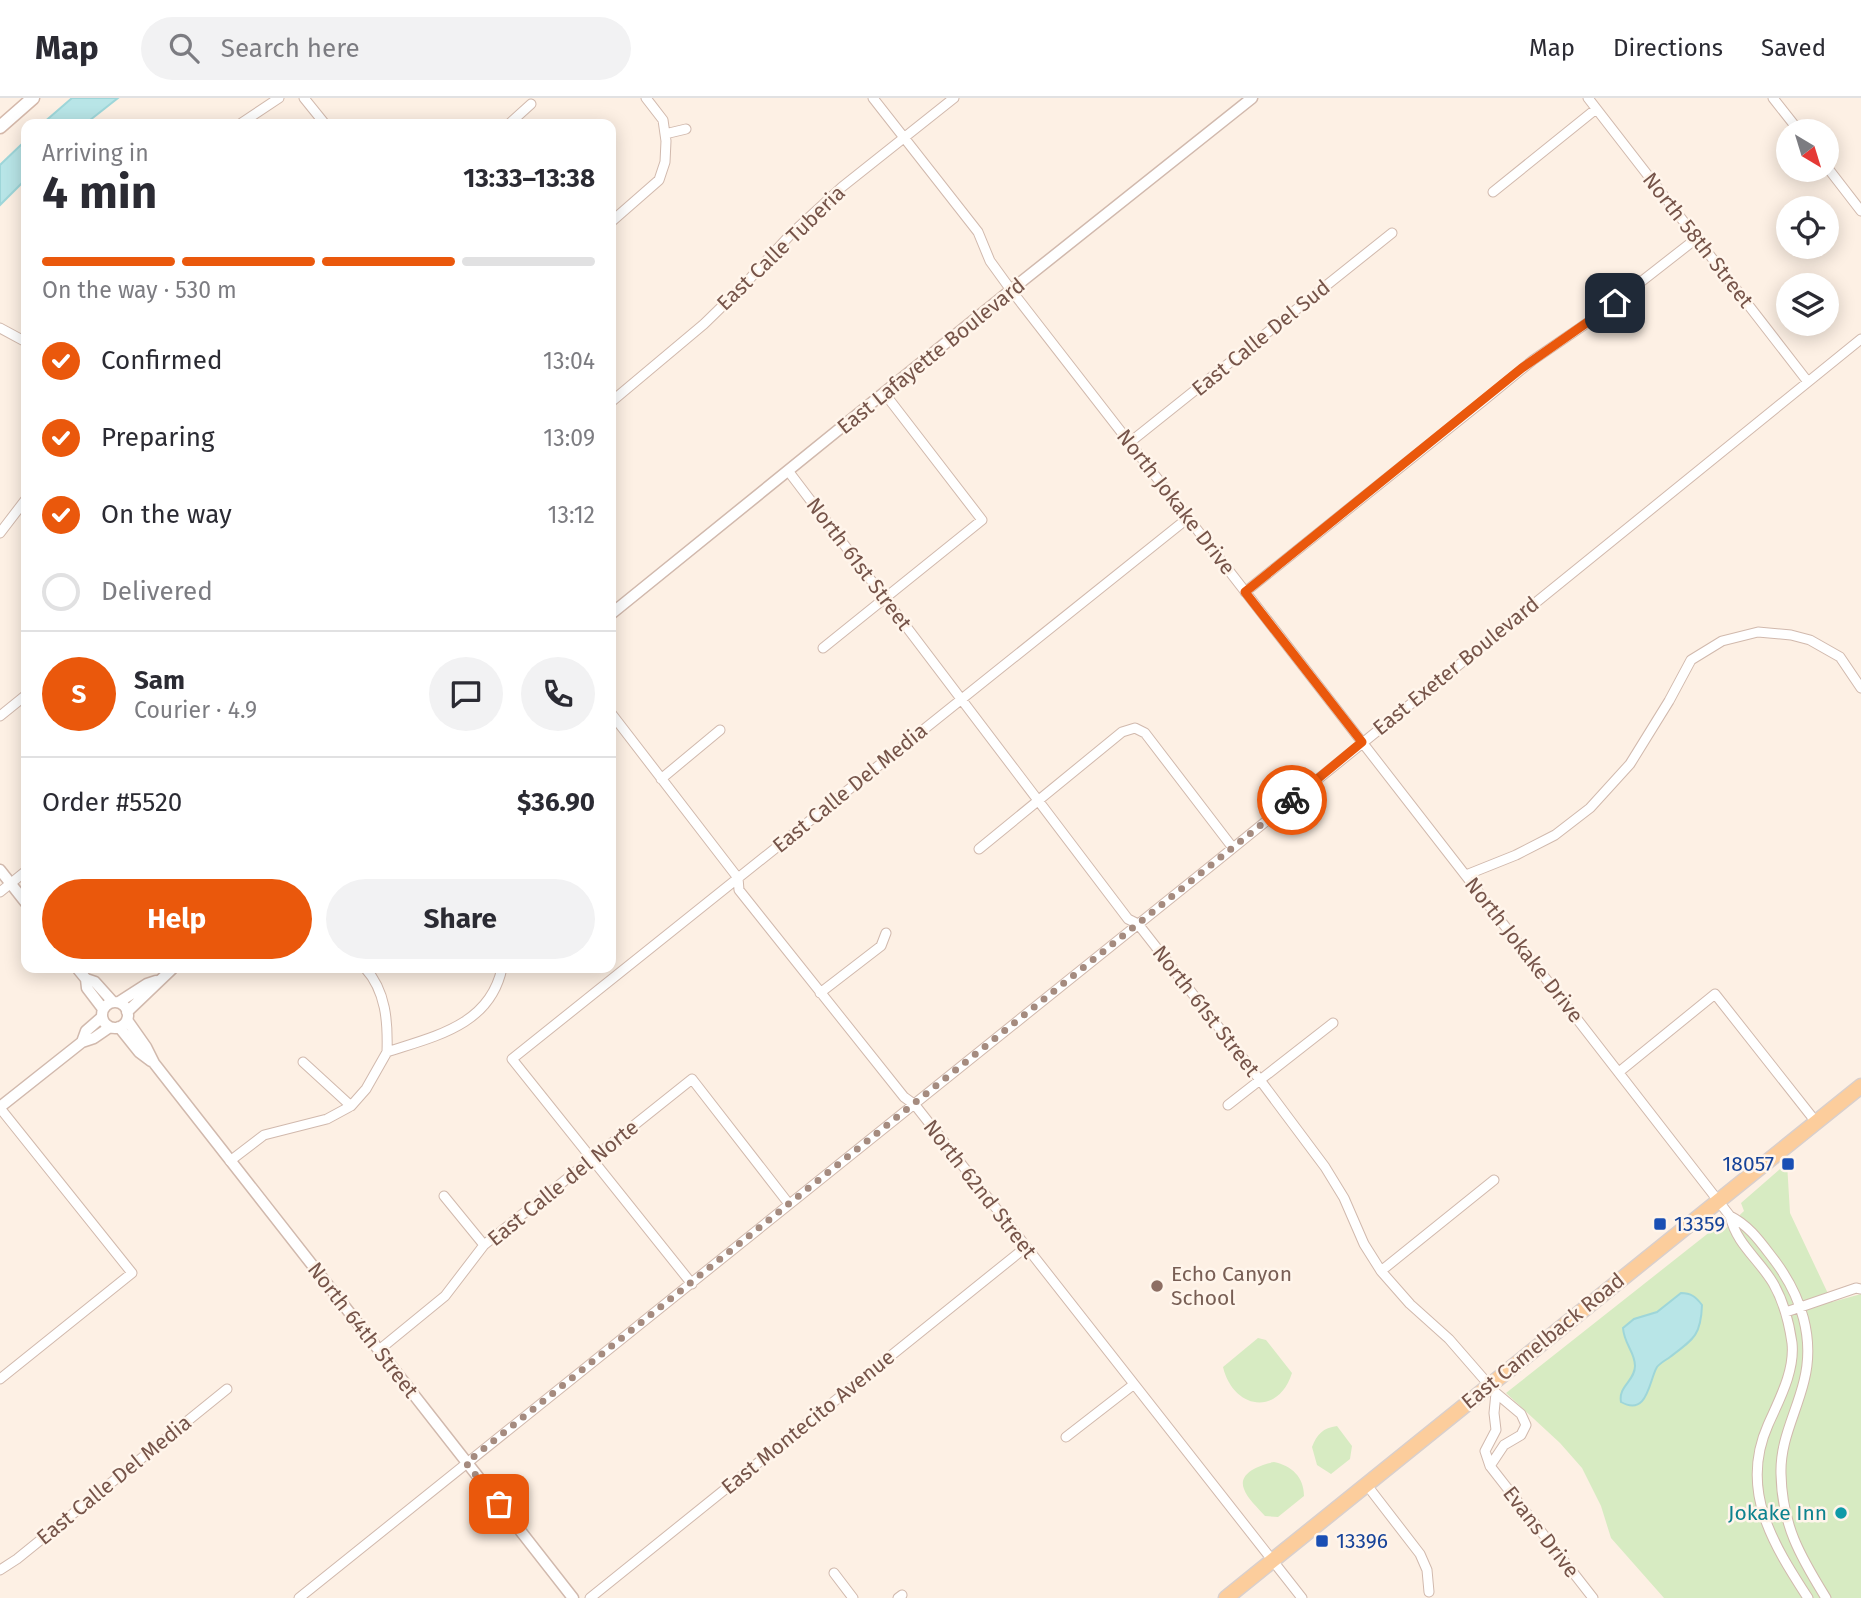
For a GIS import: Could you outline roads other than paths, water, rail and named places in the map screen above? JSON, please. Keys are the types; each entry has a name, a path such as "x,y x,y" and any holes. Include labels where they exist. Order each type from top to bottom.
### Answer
{"main road":[{"path":"0,127 33,98"},
{"name":"East Camelback Road","path":"1226,1598 1366,1484 1493,1389 1718,1200 1861,1086"}],"street":[{"path":"248,119 279,98"},
{"path":"304,98 321,119"},
{"path":"616,218 659,180 665,162 663,120 646,98"},
{"name":"North Jokake Drive","path":"873,98 978,233 990,261 1129,443 1730,1216"},
{"name":"East Calle Tuberia","path":"616,398 704,324 791,234 842,187 954,98"},
{"name":"East Lafayette Boulevard","path":"616,610 1011,289 1252,98"},
{"name":"North 58th Street","path":"1588,98 1808,382"},
{"path":"1773,98 1790,119"},
{"path":"514,119 531,104"},
{"path":"1493,191 1596,109"},
{"path":"665,134 686,129"},
{"path":"1839,182 1861,211"},
{"name":"East Calle Del Sud","path":"1129,443 1392,233"},
{"path":"1245,592 1522,368 1596,317 1697,238"},
{"path":"0,328 21,339"},
{"name":"East Exeter Boulevard","path":"299,1598 1138,925 1861,339"},
{"path":"823,648 982,520 885,394"},
{"name":"North 61st Street","path":"789,472 1128,919 1138,925 1330,1174 1344,1198 1364,1244 1381,1271 1395,1289 1449,1339 1493,1389"},
{"path":"0,533 21,506"},
{"name":"East Calle Del Media","path":"592,1159 512,1059 1188,518"},
{"path":"1466,876 1555,835 1590,808 1630,764 1691,660 1722,641 1758,632 1810,640 1840,657 1861,688"},
{"path":"0,716 21,699"},
{"name":"North 62nd Street","path":"616,719 738,878 739,890 904,1097 915,1104 1302,1598"},
{"path":"979,849 1122,732 1135,728 1145,733 1233,848"},
{"path":"662,779 720,730"},
{"path":"0,870 21,897"},
{"path":"0,892 21,875"},
{"path":"820,993 881,946 886,933"},
{"path":"82,973 102,1013 121,1021"},
{"path":"0,1379 132,1273 0,1107 82,1042 94,1038 121,1021 166,973"},
{"path":"230,1161 264,1135 327,1119 351,1106 366,1089 387,1052 388,1027 384,1004 370,973"},
{"path":"387,1052 433,1038 468,1020 489,1002 501,973"},
{"path":"86,979 95,982 116,1002 121,1021"},
{"path":"82,1042 86,1031 102,1013 116,1002 156,981"},
{"path":"1619,1072 1715,994 1816,1122"},
{"name":"North 64th Street","path":"121,1021 146,1047 153,1063 573,1598"},
{"path":"1228,1105 1333,1023"},
{"path":"303,1062 351,1106"},
{"name":"East Calle del Norte","path":"379,1350 445,1296 484,1245 692,1079 789,1204"},
{"path":"592,1159 692,1284"},
{"path":"1381,1271 1494,1180"},
{"path":"444,1196 484,1245"},
{"path":"1730,1216 1746,1224 1797,1295 1809,1348 1804,1381 1783,1445 1783,1501 1789,1531 1799,1554 1826,1598"},
{"path":"1730,1216 1734,1233 1772,1281 1786,1312 1792,1348 1788,1377 1766,1429 1757,1469 1766,1526 1808,1598"},
{"name":"East Montecito Avenue","path":"590,1598 1026,1247"},
{"path":"1786,1312 1856,1288 1861,1289"},
{"path":"1066,1437 1133,1385"},
{"name":"East Calle Del Media","path":"0,1570 227,1389"},
{"name":"Evans Drive","path":"1493,1389 1496,1430 1485,1451 1485,1457 1593,1598"},
{"name":"Evans Drive","path":"1490,1466 1504,1445 1521,1435 1526,1425 1521,1414 1493,1389"},
{"path":"1496,1430 1500,1437 1511,1441"},
{"path":"1366,1484 1420,1554 1427,1570 1429,1592"},
{"path":"834,1573 853,1598"}],"water":[{"path":"72,98 118,98 91,119 48,119"},
{"path":"21,145 21,184 0,205 0,165"},
{"path":"1681,1293 1693,1296 1702,1305 1695,1336 1657,1367 1642,1401 1637,1405 1621,1402 1622,1392 1635,1366 1623,1328 1634,1319 1657,1312"}],"place":[{"name":"18057","path":"1788,1164"},
{"name":"13359","path":"1660,1224"},
{"name":"Echo Canyon School","path":"1157,1286"},
{"name":"Jokake Inn","path":"1841,1513"},
{"name":"13396","path":"1322,1541"}]}
